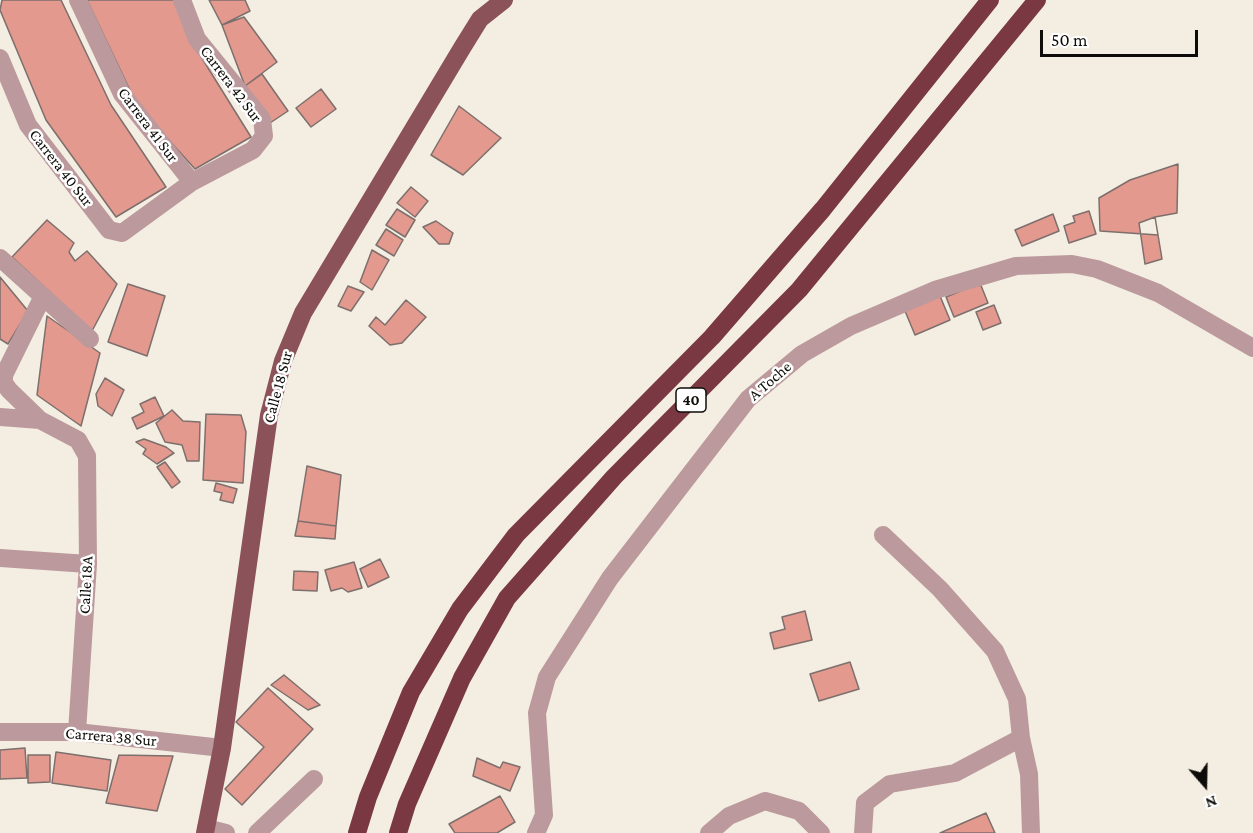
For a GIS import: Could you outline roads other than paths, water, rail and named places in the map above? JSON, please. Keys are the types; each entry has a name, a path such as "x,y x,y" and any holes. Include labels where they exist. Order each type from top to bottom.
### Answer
{"highway":[{"name":"40","path":"357,833 368,797 411,692 460,609 509,545 712,337 823,208 990,0"},
{"name":"40","path":"398,833 407,804 462,678 507,598 614,477 799,290 1037,0"}],"main road":[{"name":"Calle 18 Sur","path":"206,830 222,748 269,415 283,361 303,313 462,48 480,19 504,0"}],"street":[{"name":"Carrera 41 Sur","path":"78,0 122,94 192,182"},
{"name":"Carrera 42 Sur","path":"182,0 197,39 262,119 264,136 253,150 192,182"},
{"name":"Carrera 40 Sur","path":"0,58 28,125 109,231 122,233 192,182"},
{"path":"0,258 90,339"},
{"name":"A Toche","path":"536,833 544,815 537,713 548,678 610,578 748,399 802,354 851,326 935,290 1016,266 1072,264 1097,269 1158,293 1253,348"},
{"path":"40,420 9,390 4,383 4,375 44,296"},
{"path":"0,417 40,420"},
{"name":"Calle 18A","path":"40,420 78,440 87,456 88,564 77,732"},
{"path":"883,535 940,589 995,651 1017,699 1021,738 1029,774 1031,833"},
{"path":"0,558 88,564"},
{"name":"Carrera 38 Sur","path":"0,732 77,732 222,748"},
{"path":"863,833 865,803 890,784 955,772 1021,738"},
{"path":"257,833 314,778"},
{"path":"709,833 729,816 765,801 799,810 821,833"},
{"path":"206,830 226,833"}]}
